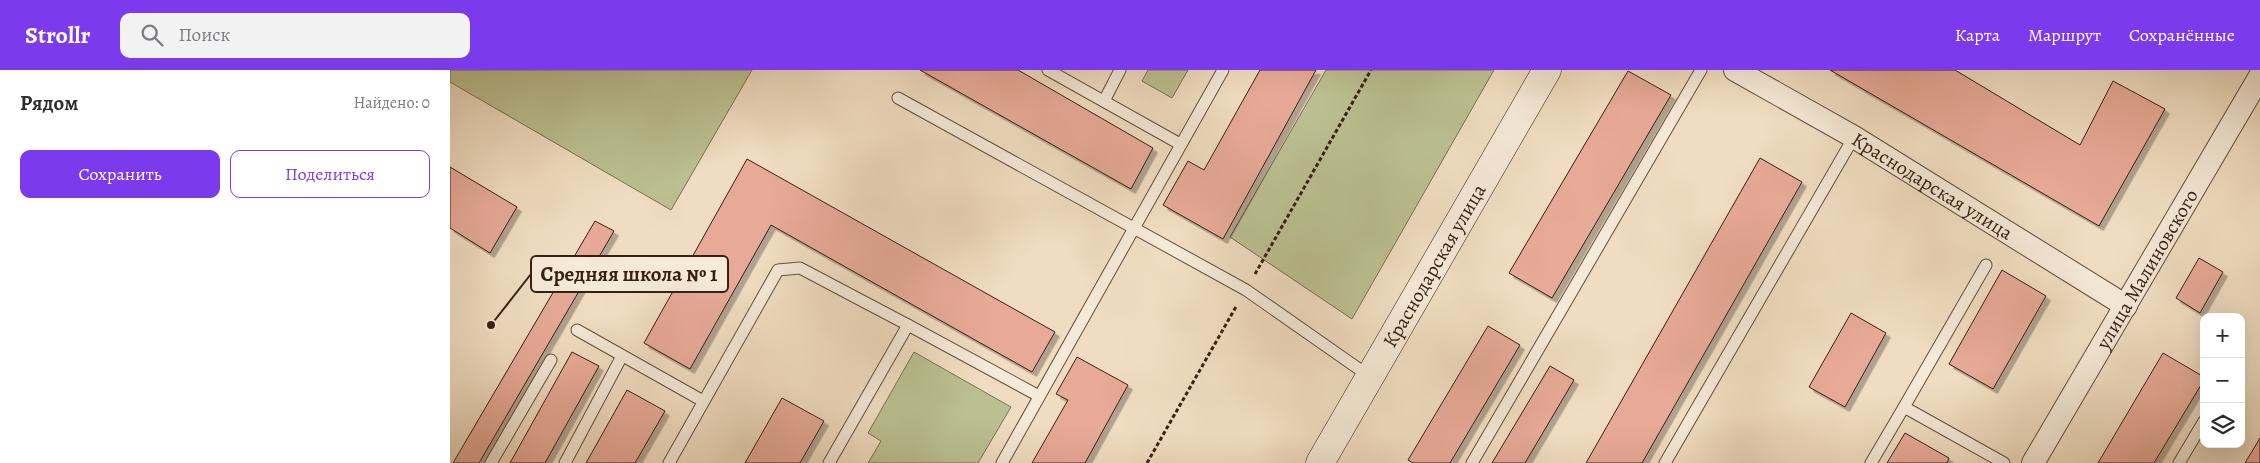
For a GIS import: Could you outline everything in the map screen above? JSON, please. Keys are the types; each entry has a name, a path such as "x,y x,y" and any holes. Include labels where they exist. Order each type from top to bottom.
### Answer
{"main road":[{"name":"Краснодарская улица","path":"1320,463 1547,70"}],"street":[{"name":"Краснодарская улица","path":"1734,70 1854,137 2126,306"},
{"name":"улица Малиновского","path":"2033,463 2260,76"}],"lane":[{"path":"1048,70 1180,144"},
{"path":"1104,101 1120,70"},
{"path":"1002,463 1136,228 1180,144 1223,70"},
{"path":"1472,463 1701,70"},
{"path":"898,98 1246,290 1369,376"},
{"path":"1665,463 1854,137"},
{"path":"1872,463 1986,264"},
{"path":"669,463 778,270 800,268 1039,396"},
{"path":"829,463 908,325"},
{"path":"577,330 703,401"},
{"path":"565,463 622,356"},
{"path":"492,463 551,360"},
{"path":"1904,407 2004,463"},
{"path":"2179,463 2200,428"}],"path":[{"path":"1147,463 1371,70"}],"green space":[{"path":"450,70 752,70 671,210 450,82"},
{"path":"1148,70 1188,70 1172,98 1142,81"},
{"path":"1326,70 1494,70 1352,319 1230,237"},
{"path":"914,352 1011,407 978,463 868,463 881,441 868,433"}],"building":[{"path":"920,70 1018,70 1153,148 1131,189"},
{"path":"1260,70 1316,70 1223,239 1163,205 1188,161 1204,170"},
{"path":"1830,70 1955,70 2080,145 2113,81 2165,109 2099,226"},
{"path":"1628,71 1671,95 1552,298 1509,273"},
{"path":"1760,158 1802,182 1642,463 1586,463"},
{"path":"747,159 1055,332 1032,372 771,225 690,369 644,343"},
{"path":"450,167 517,207 490,253 450,228"},
{"path":"595,221 614,231 479,463 453,463"},
{"path":"2199,258 2223,272 2200,313 2176,298"},
{"path":"2002,270 2046,296 1993,389 1949,364"},
{"path":"1851,313 1886,333 1845,407 1809,387"},
{"path":"1488,326 1520,345 1450,463 1413,463 1408,460"},
{"path":"572,352 599,366 545,463 510,463"},
{"path":"2163,353 2200,375 2200,387 2154,463 2098,463"},
{"path":"1077,357 1128,385 1085,463 1032,463 1068,400 1056,394"},
{"path":"1550,366 1574,380 1525,463 1492,463"},
{"path":"627,390 665,411 635,463 586,463"},
{"path":"782,398 824,421 800,463 745,463"},
{"path":"1905,433 1949,458 1947,463 1887,463"},
{"path":"2260,438 2260,463 2245,463"}],"place":[{"name":"Средняя школа № 1","path":"491,325"}]}
